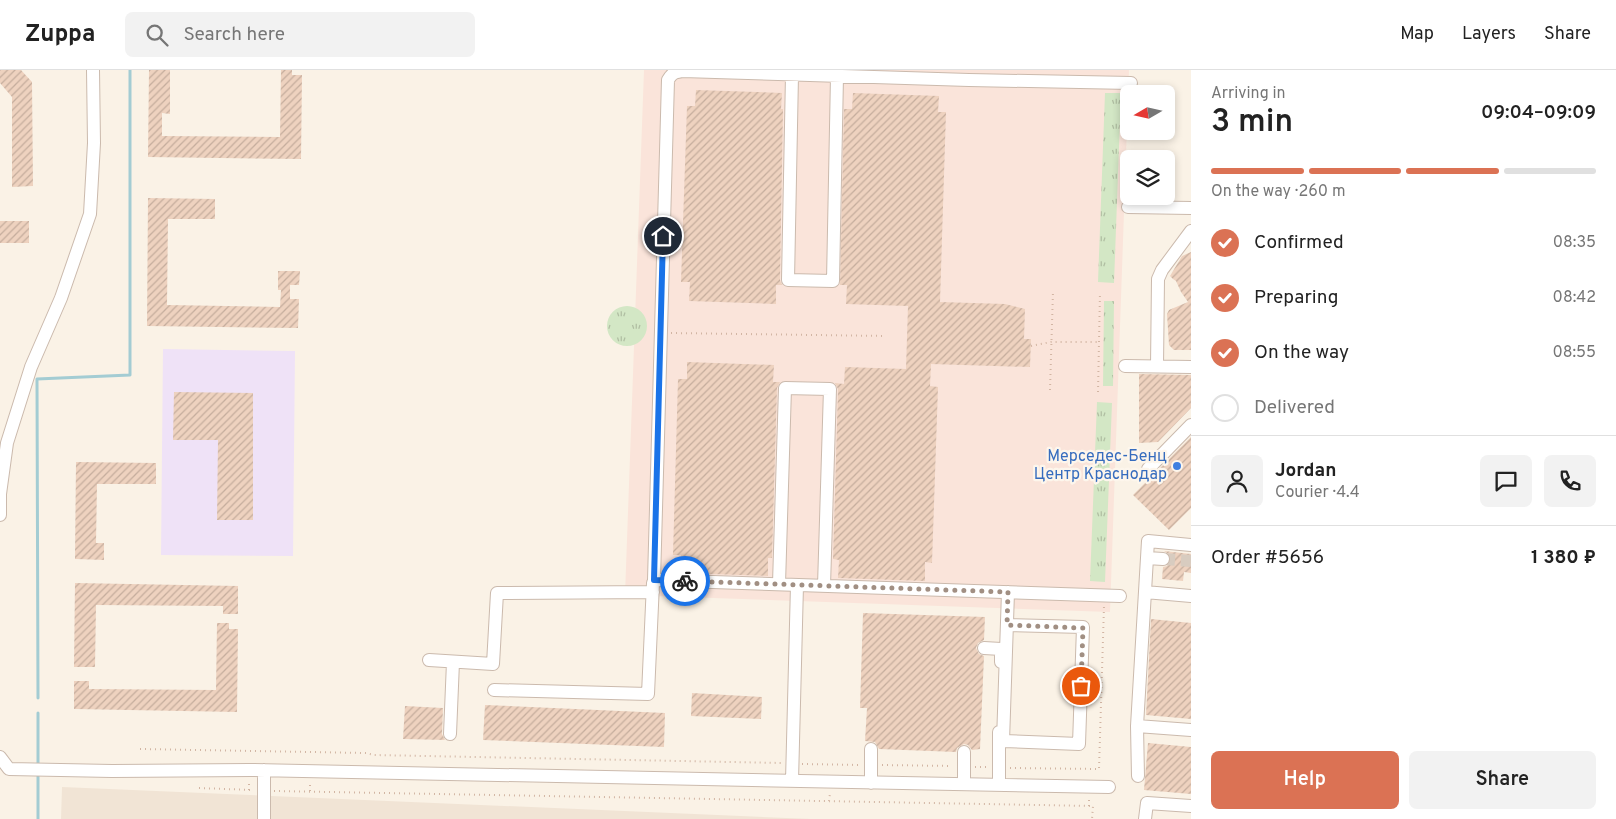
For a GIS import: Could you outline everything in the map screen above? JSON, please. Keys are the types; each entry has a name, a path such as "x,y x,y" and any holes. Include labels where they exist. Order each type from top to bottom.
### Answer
{"street":[{"path":"0,515 0,494 7,443 31,367 61,298 90,214 94,143 93,70"},
{"path":"494,690 648,694 668,80 671,75 682,71 1131,83"},
{"path":"792,75 788,280 833,281 837,76"},
{"path":"1128,207 1191,208"},
{"path":"1157,366 1158,279 1162,270 1191,231"},
{"path":"1125,366 1191,367"},
{"path":"779,584 785,388 830,389 824,586"},
{"path":"1148,469 1191,425"},
{"path":"1138,776 1137,726 1148,541 1191,545"},
{"path":"1147,558 1163,559"},
{"path":"429,660 493,664 497,592 653,586 779,584 1120,596"},
{"path":"792,781 798,585"},
{"path":"1007,625 1083,628 1079,744 1004,741 1007,625 1008,592"},
{"path":"1145,592 1191,596"},
{"path":"984,648 1001,649 999,785"},
{"path":"450,734 454,662"},
{"path":"1137,726 1191,730"},
{"path":"871,749 871,782"},
{"path":"964,752 964,784"},
{"path":"0,757 10,769 112,771 264,770 1109,787"},
{"path":"264,770 264,819"},
{"path":"1145,819 1147,803 1191,806"}],"path":[{"path":"1050,390 1053,291"},
{"path":"1098,392 1100,292"},
{"path":"660,333 886,336"},
{"path":"1031,346 1052,342 1099,342"},
{"path":"140,749 1099,769 1104,596"},
{"path":"830,764 830,772"},
{"path":"249,790 250,781"},
{"path":"310,782 310,791"},
{"path":"199,788 254,790"},
{"path":"269,791 1093,806 1092,819"},
{"path":"830,793 830,801"},
{"path":"1089,797 1089,806"}],"shaded area":[{"path":"644,70 1129,70 1128,85 1120,85 1120,140 1127,140 1126,150 1120,150 1120,205 1124,205 1110,612 625,595"},
{"path":"163,349 295,351 293,556 161,555"},
{"path":"62,787 811,819 61,819"}],"green space":[{"path":"1105,93 1120,93 1114,283 1098,282"},
{"path":"1104,301 1114,301 1113,386 1103,386"},
{"path":"623,306 631,306 638,309 644,315 647,326 644,337 638,343 631,346 623,346 616,343 610,337 607,330 607,322 610,315 616,309"},
{"path":"1097,402 1112,403 1105,582 1090,581"}],"building":[{"path":"0,70 21,70 32,82 33,186 12,187 12,97 0,83"},
{"path":"149,70 170,70 170,114 162,113 162,136 280,137 281,70 292,70 292,75 302,75 301,159 148,157"},
{"path":"696,90 782,93 780,280 782,285 776,285 776,304 689,301 690,282 681,282 687,106 695,106"},
{"path":"853,93 939,96 938,112 946,112 940,302 1005,304 1025,309 1024,339 1031,339 1030,367 931,364 930,386 938,387 932,563 925,562 925,581 838,578 839,560 833,559 838,389 835,383 844,384 845,367 906,369 908,306 846,304 847,285 840,285 844,109 852,109"},
{"path":"148,198 215,199 215,219 168,219 167,305 280,307 281,290 278,290 278,271 300,271 299,285 290,285 290,299 299,299 298,328 147,326"},
{"path":"0,221 29,221 29,243 0,243"},
{"path":"1191,252 1191,350 1174,350 1169,345 1167,314 1169,310 1188,302 1176,281 1170,276 1182,256"},
{"path":"687,362 774,365 773,382 780,382 777,388 772,558 768,558 768,576 681,573 681,555 673,555 678,379 687,379"},
{"path":"1139,374 1191,375 1191,408 1158,442 1139,443"},
{"path":"174,392 253,393 253,520 217,520 218,440 173,440"},
{"name":"Мерседес-Бенц Центр Краснодар","path":"1191,437 1191,508 1169,530 1133,495"},
{"path":"76,462 156,463 156,484 97,484 96,543 104,543 104,560 75,559"},
{"path":"1164,551 1191,554 1191,573 1184,572 1183,581 1162,579 1163,567 1167,566 1171,560 1170,555"},
{"path":"75,583 238,586 238,614 223,614 223,606 96,605 95,667 74,667"},
{"path":"863,613 985,617 984,640 978,643 976,648 979,654 984,656 980,749 972,750 968,745 964,744 957,748 956,752 879,749 875,742 865,741 867,708 860,708"},
{"path":"1151,619 1191,623 1191,719 1146,715"},
{"path":"217,623 229,623 229,629 238,629 237,712 74,709 74,681 89,681 89,689 216,690"},
{"path":"692,693 762,697 761,719 691,716"},
{"path":"485,705 665,713 664,747 483,740"},
{"path":"405,706 443,708 442,734 445,740 403,739"},
{"path":"1148,743 1191,747 1191,794 1144,790"}],"waterway":[{"path":"38,698 37,379 130,375 130,70"},
{"path":"38,713 38,767"},
{"path":"38,774 38,819"}],"tunnel":[{"path":"1163,559 1191,561"}],"way so far":[{"path":"685,581 1008,592 1007,625 1083,628 1081,686"}],"place":[{"name":"Мерседес-Бенц Центр Краснодар","path":"1177,466"}],"route":[{"path":"663,236 654,580 685,581"}]}
